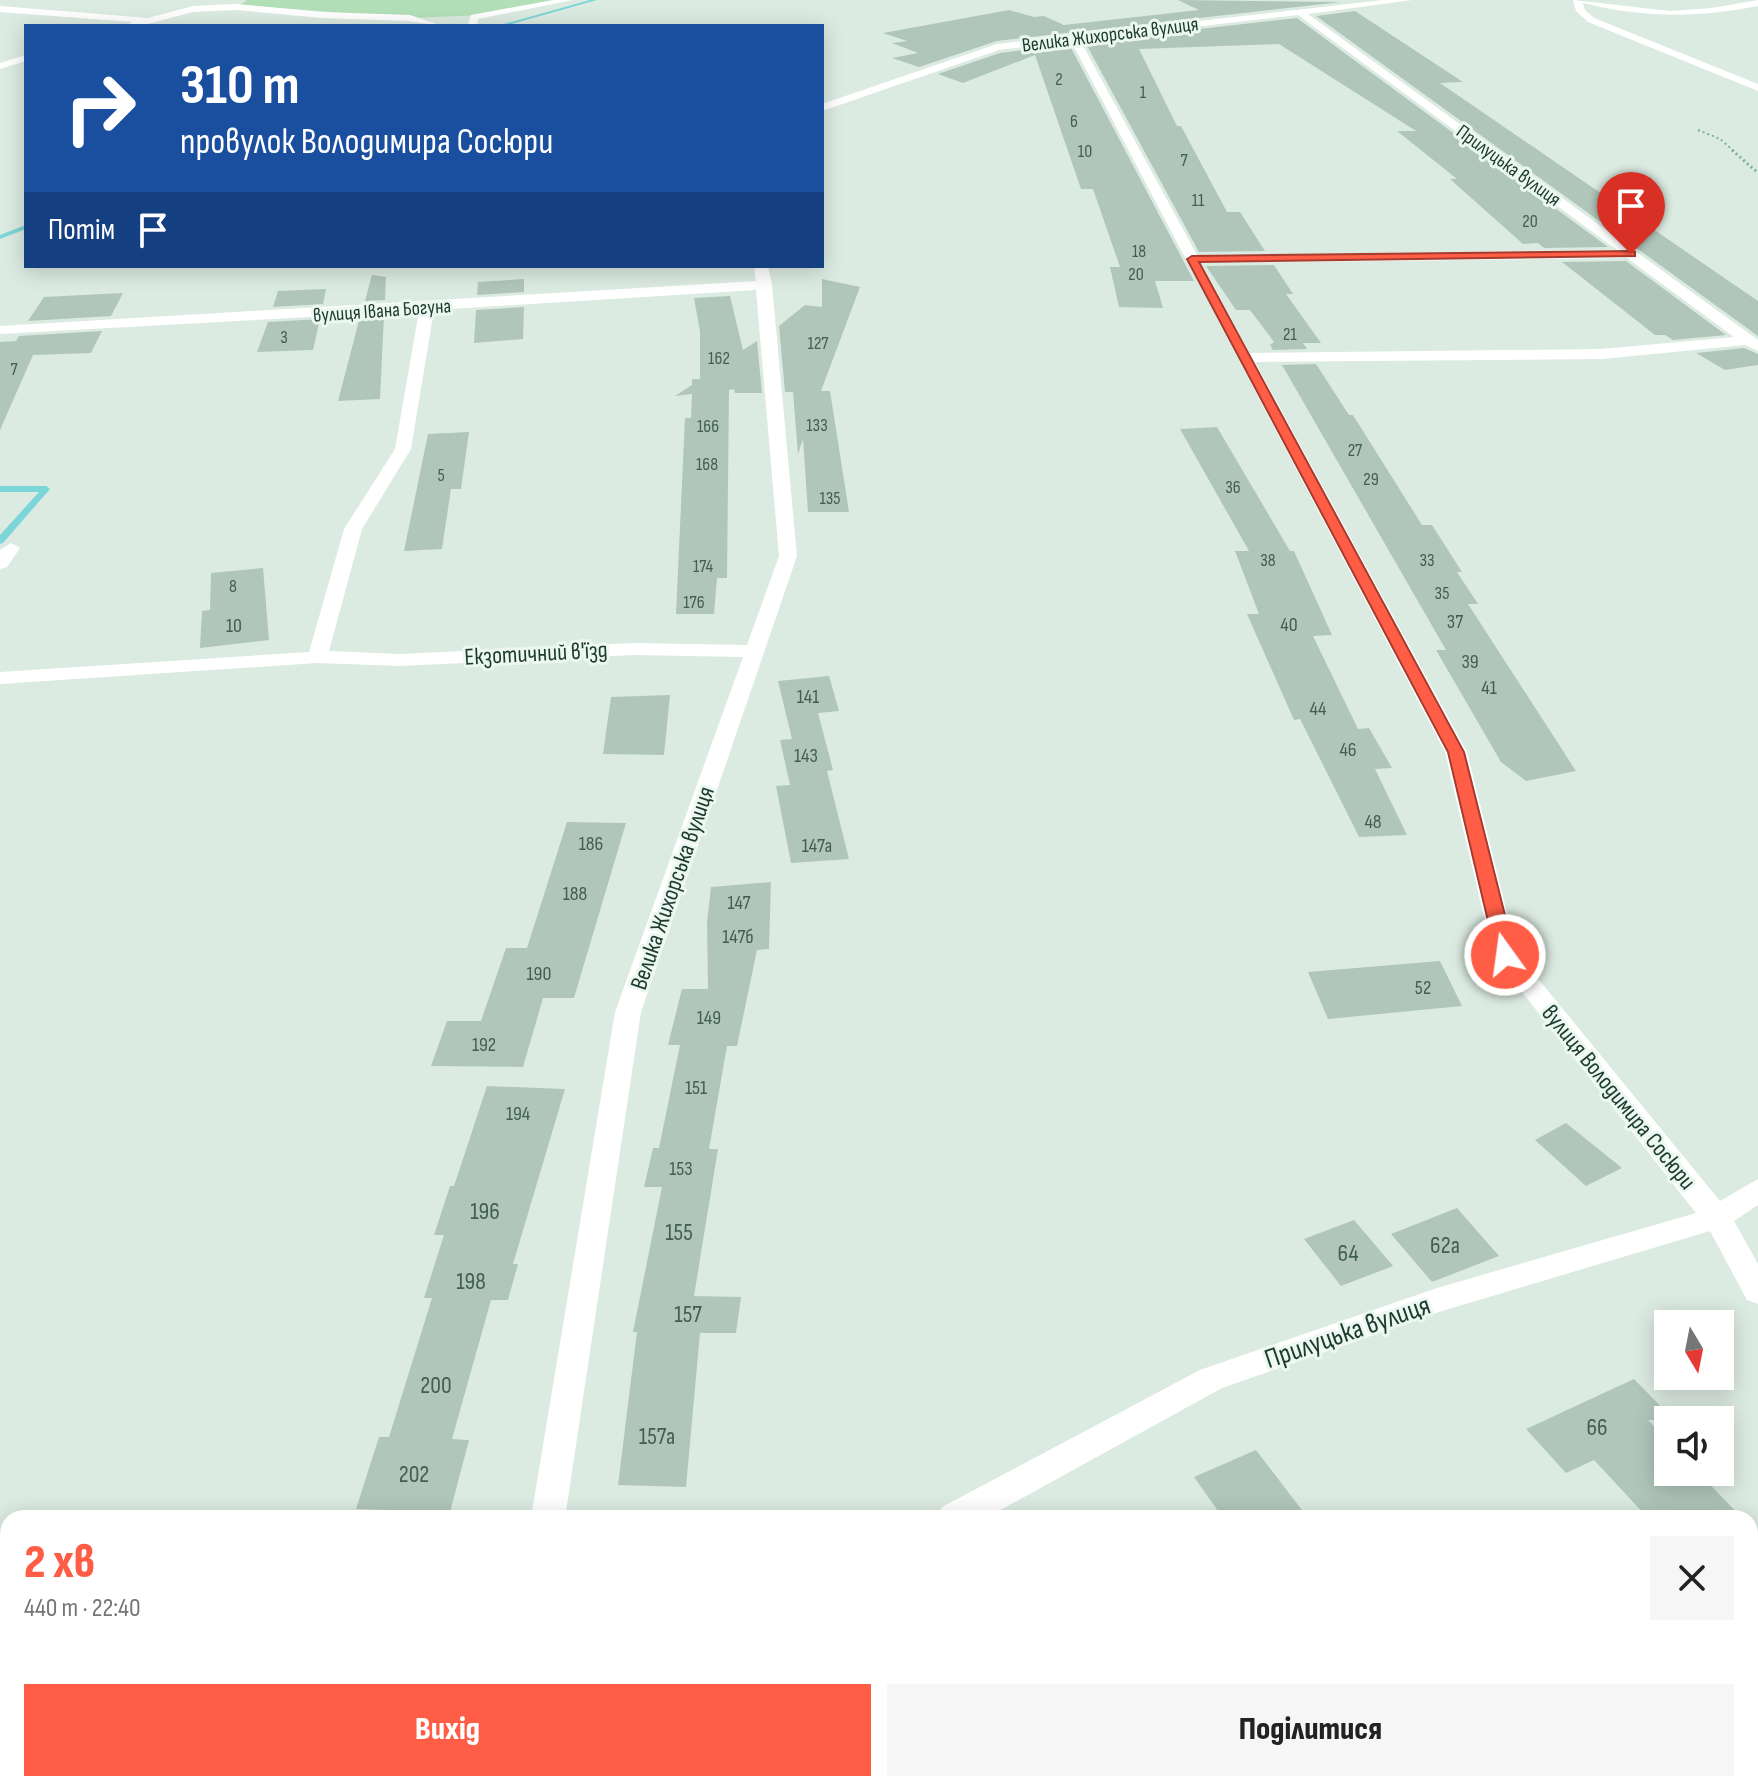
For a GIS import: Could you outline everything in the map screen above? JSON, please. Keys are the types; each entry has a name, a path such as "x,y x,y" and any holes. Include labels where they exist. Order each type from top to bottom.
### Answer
{"street":[{"path":"462,17 473,21 568,0"},
{"name":"Велика Жихорська вулиця","path":"824,107 997,47 1407,0"},
{"path":"1758,3 1708,14 1664,15 1619,10 1580,0 1581,11 1591,20 1758,88"},
{"path":"135,24 193,9 236,7 322,15 449,18"},
{"path":"0,9 148,20"},
{"name":"Прилуцька вулиця","path":"1299,12 1752,343"},
{"path":"410,18 430,24"},
{"name":"вулиця Володимира Сосюри","path":"1074,38 1456,752 1505,955 1717,1218 1758,1292"},
{"path":"0,66 24,59"},
{"path":"1192,259 1631,254"},
{"name":"Велика Жихорська вулиця","path":"549,1510 628,1012 788,556 763,276"},
{"name":"вулиця Івана Богуна","path":"0,330 427,307 763,276"},
{"path":"317,657 353,529 403,449 427,307"},
{"path":"1245,358 1602,354 1752,343"},
{"name":"Екзотичний в'їзд","path":"0,678 317,657 400,660 634,649 754,651"},
{"name":"Прилуцька вулиця","path":"969,1510 1211,1379 1437,1300 1717,1218 1758,1190"}],"path":[{"path":"1698,130 1720,139 1758,173"}],"green space":[{"path":"247,0 565,0 483,15 410,18 240,5"}],"building":[{"path":"1178,0 1341,2 997,41 919,67 892,58 918,53 892,43 907,41 883,33 1009,10 1034,17 1044,16 1064,25 1199,10"},
{"path":"1355,11 1463,82 1440,83 1758,301 1758,336 1316,16"},
{"path":"1297,18 1608,247 1544,248 1538,243 1523,244 1450,179 1457,179 1397,131 1416,131 1279,44 1139,49 1177,126 1181,126 1227,212 1240,212 1265,251 1199,252 1085,42"},
{"path":"1069,44 1194,281 1155,281 1163,308 1119,307 1110,267 1120,267 1093,189 1081,189 1035,55 963,83 938,74 1000,53"},
{"path":"1626,261 1726,335 1673,340 1665,335 1655,335 1562,262"},
{"path":"1274,265 1293,294 1286,294 1321,343 1303,343 1307,349 1273,350 1270,345 1274,342 1250,310 1236,310 1206,266"},
{"path":"372,275 386,277 385,300 365,301"},
{"path":"524,279 524,292 477,295 478,282"},
{"path":"822,279 860,287 821,391 830,391 849,512 808,512 803,439 798,454 793,392 785,392 779,326 805,305 822,307"},
{"path":"326,289 323,304 273,307 278,291"},
{"path":"123,293 111,316 28,321 44,297"},
{"path":"730,296 743,350 757,341 762,393 735,393 734,389 729,390 727,578 717,578 714,614 676,614 685,418 691,418 692,394 675,396 692,385 692,379 700,379 700,331 694,298"},
{"path":"524,307 523,339 474,343 476,310"},
{"path":"384,316 380,399 338,401 360,317"},
{"path":"320,319 313,350 257,352 268,322"},
{"path":"102,331 91,353 33,355 0,430 0,342 16,341 19,336"},
{"path":"1744,348 1758,354 1758,365 1725,370 1696,353"},
{"path":"1316,364 1349,415 1353,415 1422,525 1432,525 1478,604 1468,604 1576,771 1526,781 1501,762 1436,650 1446,650 1282,365"},
{"path":"1217,427 1290,551 1294,551 1332,635 1313,636 1358,729 1369,728 1392,768 1375,769 1407,835 1359,837 1300,719 1294,720 1247,614 1259,614 1235,551 1249,551 1180,429"},
{"path":"469,432 461,489 451,489 442,549 404,551 428,434"},
{"path":"263,568 269,640 200,648 202,611 210,610 211,573"},
{"path":"829,676 839,711 818,713 833,770 827,771 849,859 791,863 776,786 790,785 780,740 792,739 778,681"},
{"path":"670,695 664,755 603,754 611,697"},
{"path":"567,822 626,823 574,998 543,998 523,1067 431,1066 447,1021 481,1021 506,948 527,948"},
{"path":"771,882 769,949 757,950 737,1046 727,1046 709,1149 718,1149 694,1296 741,1297 736,1333 700,1333 686,1487 618,1485 637,1332 633,1332 662,1187 644,1187 653,1148 659,1148 680,1045 668,1045 682,989 708,989 707,922 711,887"},
{"path":"1440,961 1462,1006 1328,1019 1308,972"},
{"path":"487,1086 565,1089 513,1264 518,1264 508,1300 491,1300 452,1439 469,1440 451,1510 356,1509 379,1437 389,1437 432,1298 424,1298 444,1235 434,1235 450,1186 454,1186"},
{"path":"1566,1123 1622,1168 1586,1186 1535,1140"},
{"path":"1457,1208 1499,1256 1432,1282 1391,1234"},
{"path":"1354,1220 1393,1266 1341,1286 1304,1239"},
{"path":"1634,1379 1660,1406 1654,1406 1654,1420 1648,1420 1654,1426 1654,1486 1711,1486 1734,1510 1641,1510 1594,1460 1566,1473 1526,1429"},
{"path":"1256,1450 1302,1510 1217,1510 1194,1477"}],"waterway":[{"path":"506,24 595,0"},
{"path":"0,237 24,228"},
{"path":"0,489 46,489 0,541"}],"route":[{"path":"1505,955 1456,752 1192,259 1631,254"}]}
